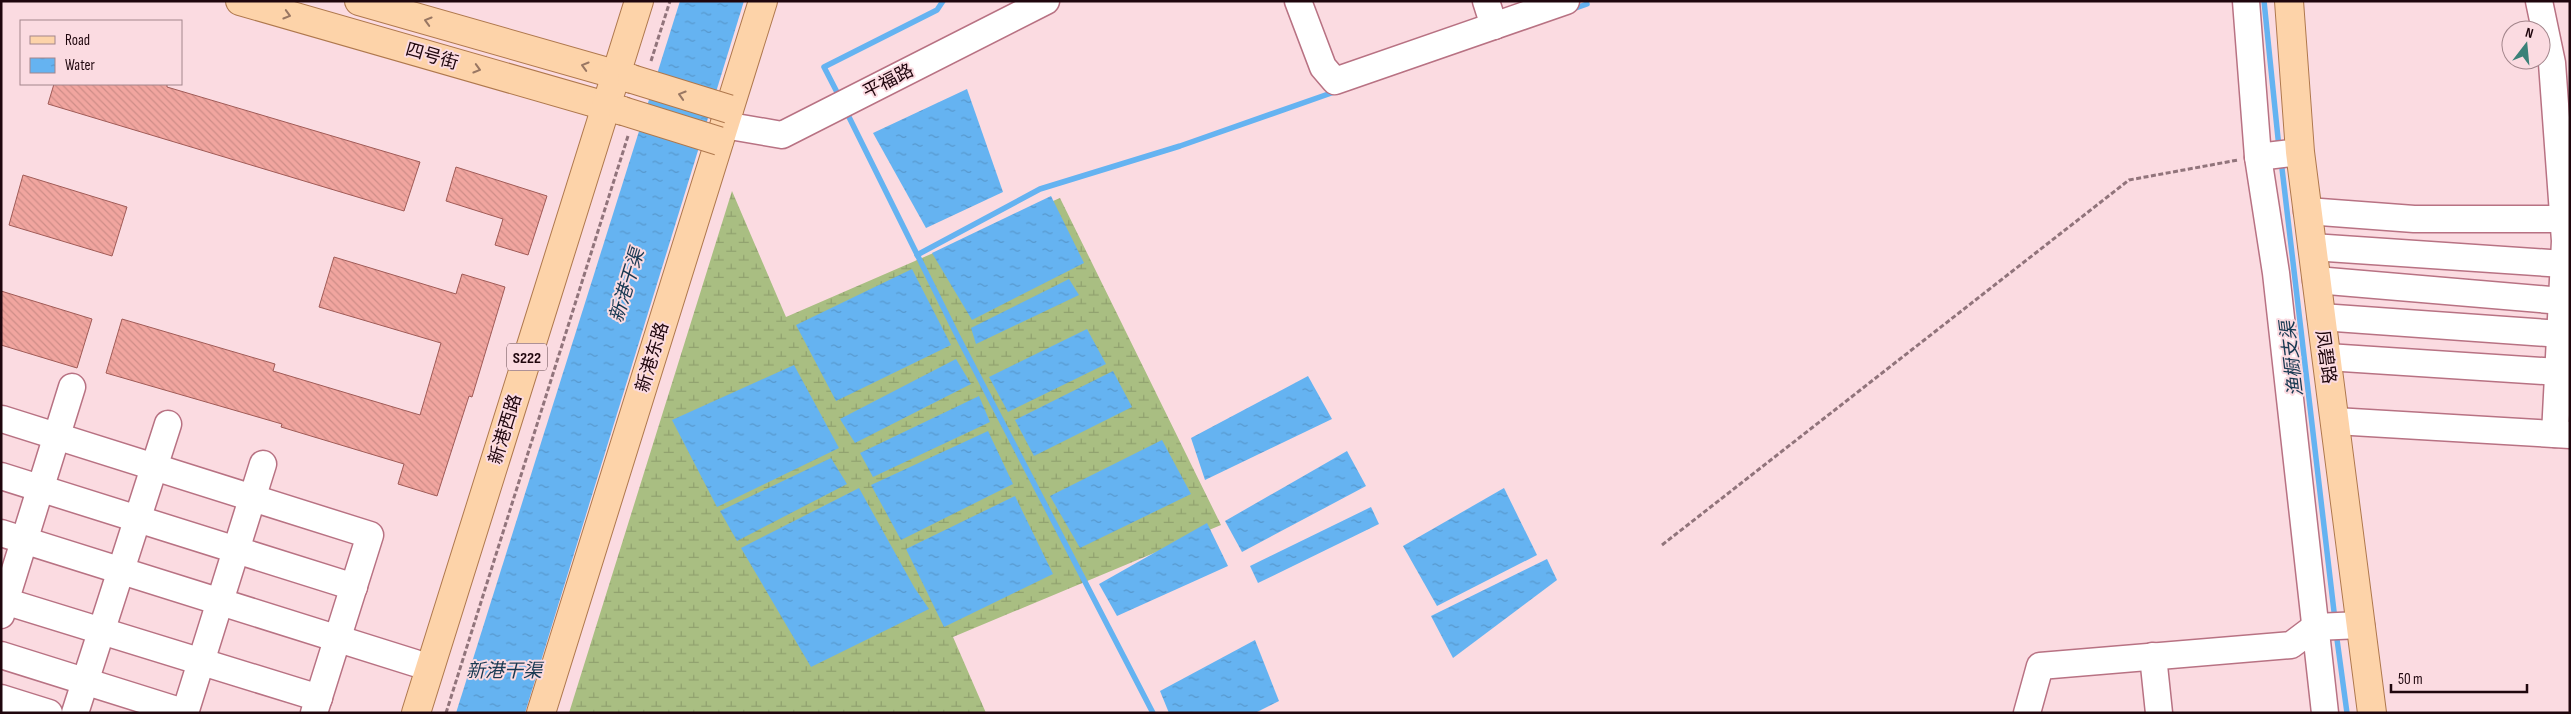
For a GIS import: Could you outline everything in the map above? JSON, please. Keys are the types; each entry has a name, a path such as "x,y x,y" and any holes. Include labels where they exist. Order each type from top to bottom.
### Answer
{"main road":[{"name":"四号街","path":"240,1 626,121 724,125"},
{"name":"四号街","path":"358,1 640,73 724,125"},
{"name":"新港西路","path":"416,713 638,1"},
{"name":"新港东路","path":"541,713 763,1"},
{"name":"凤碧路","path":"2289,1 2300,152 2372,713"}],"street":[{"name":"平福路","path":"724,125 782,135 1046,1"},
{"path":"1298,1 1322,67 1334,82 1551,4"},
{"path":"1486,1 1494,26"},
{"path":"2246,1 2258,157 2276,273 2325,713"},
{"path":"2335,421 2562,434 2558,372 2564,264 2564,219 2552,62 2539,1"},
{"path":"2258,157 2300,152"},
{"path":"2307,211 2414,219 2564,219"},
{"path":"2312,247 2564,264"},
{"path":"2316,280 2562,301"},
{"path":"2321,317 2560,334"},
{"path":"2327,357 2558,372"},
{"path":"2,419 56,436 154,468 252,499 370,535 316,705 201,662 102,632 3,606 13,537 40,488 56,436 72,386"},
{"path":"76,713 168,424"},
{"path":"1,655 185,713 263,464"},
{"path":"1,476 354,587"},
{"path":"13,537 415,663"},
{"path":"2027,713 2040,666 2291,645 2315,628 2361,625"},
{"path":"2154,656 2159,713"},
{"path":"1,698 49,713"}],"path":[{"path":"640,73 670,1"},
{"path":"446,713 626,121"},
{"path":"1662,545 2129,180 2258,157"}],"green space":[{"path":"732,191 786,317 1060,198 1221,525 953,637 986,713 569,713"}],"water":[{"name":"新港干渠","path":"680,1 744,1 525,713 456,713"},
{"path":"967,89 1003,192 926,228 873,133"},
{"path":"1051,196 1084,263 972,320 932,253"},
{"path":"912,269 951,345 836,401 796,325"},
{"path":"1069,279 1079,295 976,344 971,328"},
{"path":"1087,329 1106,364 1008,412 989,377"},
{"path":"956,359 971,384 855,443 840,419"},
{"path":"794,365 839,448 717,507 672,420"},
{"path":"1113,371 1132,407 1034,456 1015,420"},
{"path":"1308,376 1332,419 1205,480 1191,438"},
{"path":"979,396 990,422 873,477 860,453"},
{"path":"988,431 1013,484 901,540 871,485"},
{"path":"1162,440 1191,494 1080,548 1050,496"},
{"path":"1347,451 1366,486 1242,552 1225,521"},
{"path":"831,458 847,484 737,541 720,511"},
{"path":"859,488 914,587 929,609 811,667 741,548"},
{"path":"1504,488 1537,555 1437,606 1403,546"},
{"path":"1015,496 1053,574 944,627 906,549"},
{"path":"1371,507 1379,524 1258,583 1250,566"},
{"path":"1207,523 1228,566 1117,616 1099,584"},
{"path":"1547,559 1557,580 1453,658 1431,616"},
{"path":"1255,640 1279,701 1255,713 1169,713 1160,691"}],"building":[{"path":"54,85 167,85 167,87 420,162 404,211 48,104"},
{"path":"456,167 547,196 528,255 495,245 503,219 446,201"},
{"path":"23,175 127,207 112,256 9,225"},
{"path":"334,257 456,294 462,274 505,287 472,397 469,396 437,496 398,484 404,464 281,427 282,424 106,373 122,319 275,364 273,371 420,415 441,343 319,307"},
{"path":"1,291 92,319 77,368 1,345"}],"waterway":[{"path":"840,98 824,67 937,10 943,1"},
{"name":"渔橱支渠","path":"2264,1 2279,148"},
{"path":"1570,10 1587,4"},
{"path":"917,255 1040,189 1180,146 1337,91"},
{"path":"846,111 956,333 1153,713"},
{"name":"渔橱支渠","path":"2281,160 2335,620"},
{"name":"渔橱支渠","path":"2336,632 2347,713"}]}
